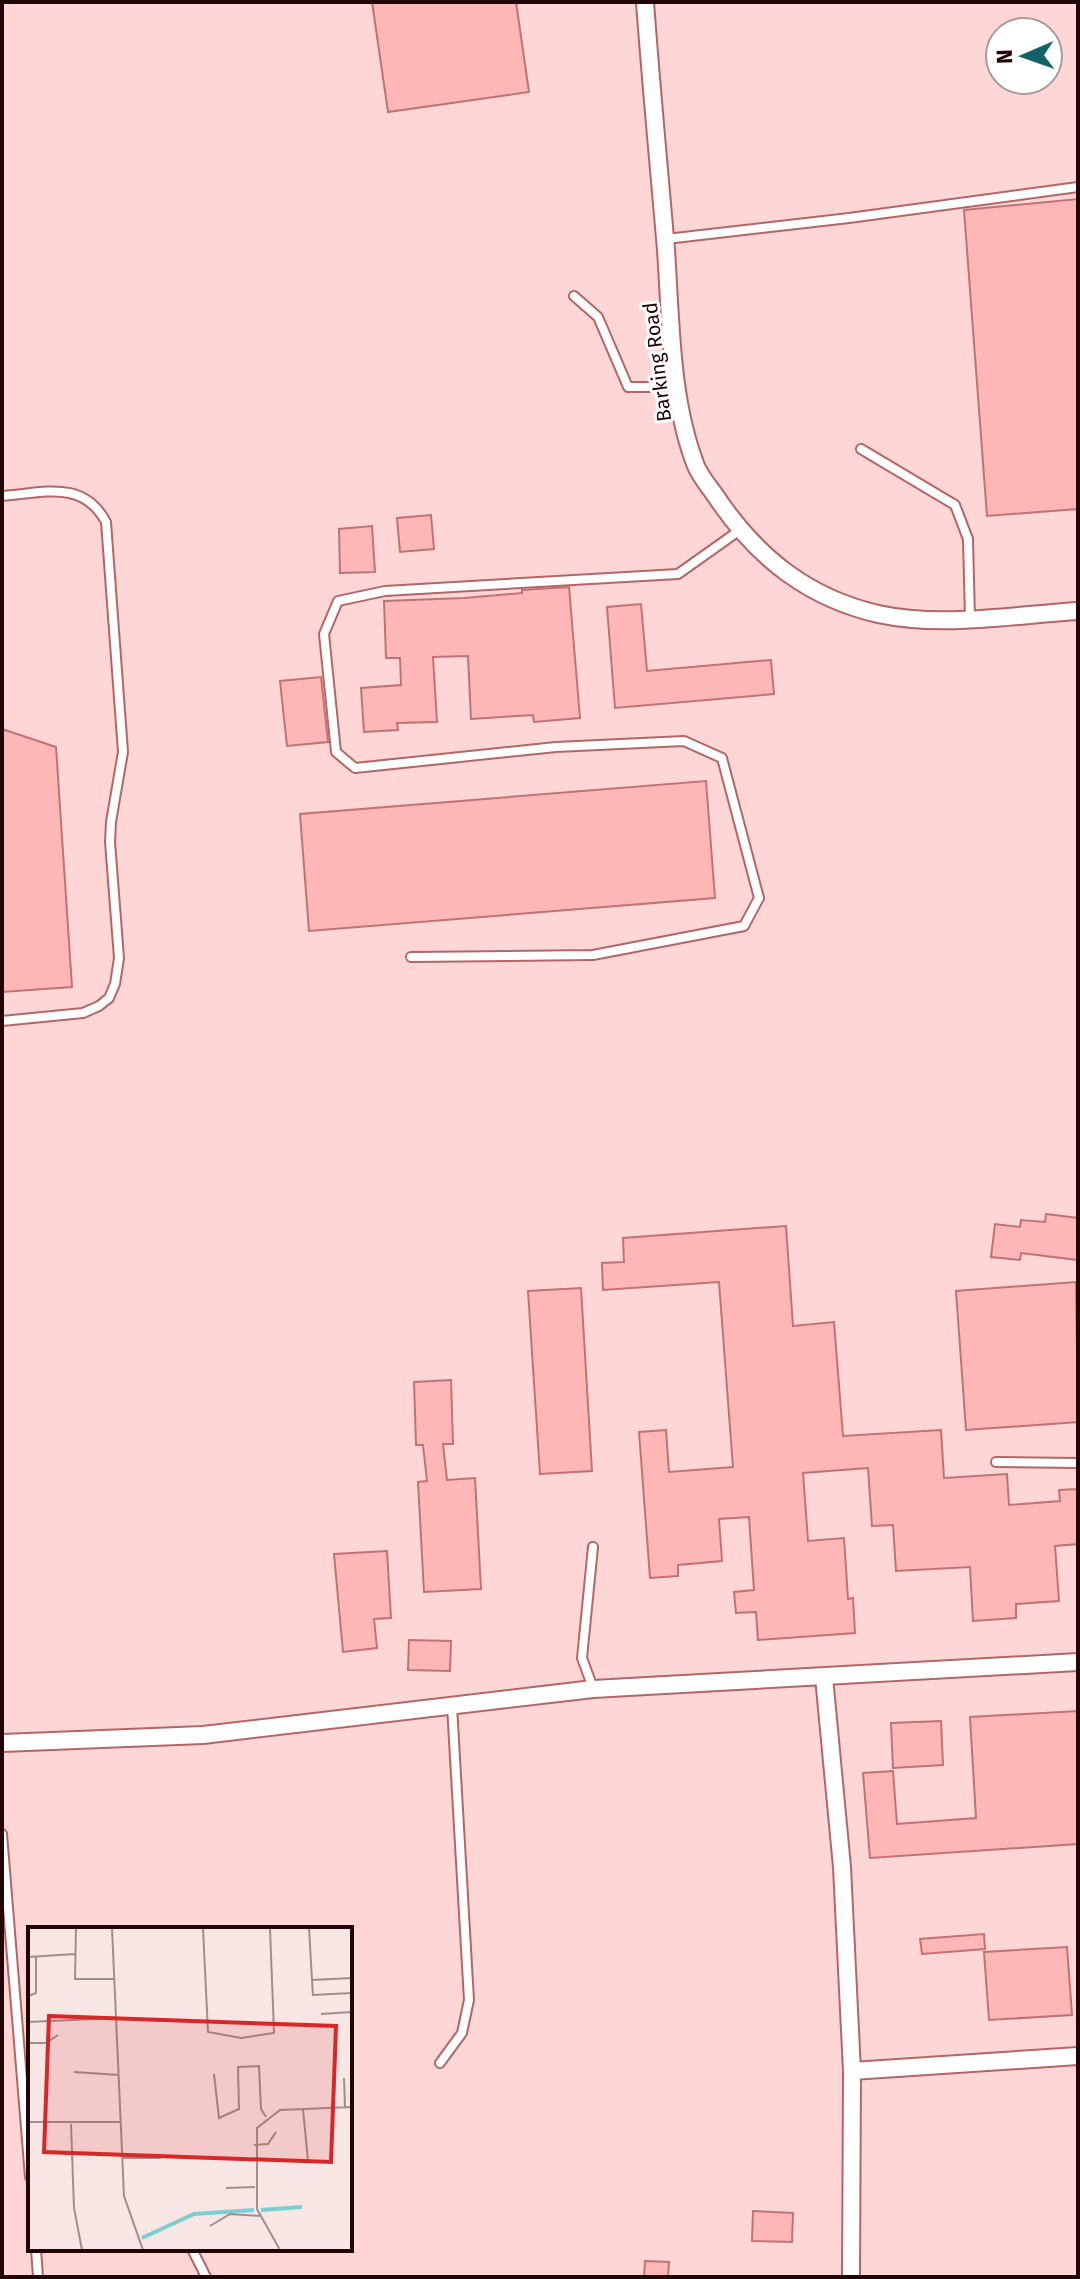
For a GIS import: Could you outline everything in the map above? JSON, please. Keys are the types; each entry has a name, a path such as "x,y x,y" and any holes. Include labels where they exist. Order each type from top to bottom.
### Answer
{"street":[{"name":"Barking Road","path":"645,2 678,387 682,418 697,468 762,553 786,575 832,599 878,614 929,621 1078,611"},
{"path":"2,1743 203,1735 593,1689 1078,1662"},
{"path":"824,1677 842,1867 852,2071 851,2277"},
{"path":"852,2071 1078,2056"}],"lane":[{"path":"665,239 1078,187"},
{"path":"574,296 598,317 628,387 678,387"},
{"path":"861,449 955,505 968,539 970,618"},
{"path":"2,496 70,492 83,495 93,501 106,522 123,752 110,832 119,958 115,984 109,998 83,1013 2,1021"},
{"path":"411,957 593,955 744,926 759,898 722,758 684,741 556,747 355,768 336,752 324,634 338,601 385,591 678,574 741,529"},
{"path":"996,1462 1078,1463"},
{"path":"593,1547 582,1658 593,1689"},
{"path":"440,2063 462,2033 469,2000 452,1705"},
{"path":"2,1834 28,2152"},
{"path":"36,2251 38,2277"},
{"path":"193,2251 206,2277"}],"shaded area":[{"path":"2,2 1078,2 1078,2277 2,2277"}],"building":[{"path":"372,2 516,2 529,92 388,112"},
{"path":"1078,199 1078,509 987,516 964,210"},
{"path":"431,515 434,549 400,552 397,518"},
{"path":"372,526 375,572 340,573 339,529"},
{"path":"569,587 580,718 534,722 533,715 471,719 468,656 433,657 437,722 397,723 398,730 364,732 361,688 401,685 400,658 386,658 384,601 464,598"},
{"path":"641,604 647,671 771,660 774,694 615,708 607,607"},
{"path":"321,677 328,742 287,746 280,681"},
{"path":"2,729 56,747 72,987 2,992"},
{"path":"706,781 715,898 309,931 300,814"},
{"path":"1046,1214 1078,1218 1078,1260 1021,1253 1020,1260 991,1257 995,1224 1020,1227 1021,1220 1045,1222"},
{"path":"786,1226 793,1326 834,1322 843,1436 941,1430 944,1478 1007,1474 1009,1505 1060,1501 1059,1490 1078,1489 1078,1544 1055,1546 1059,1601 1016,1604 1016,1618 973,1621 970,1567 896,1571 893,1525 872,1526 868,1468 803,1473 808,1541 844,1538 848,1599 853,1598 855,1633 758,1640 756,1612 736,1613 734,1592 754,1590 749,1517 719,1519 722,1561 678,1565 678,1576 650,1578 639,1432 666,1430 669,1472 733,1467 719,1282 603,1290 602,1263 624,1262 623,1238"},
{"path":"1076,1282 1078,1422 966,1430 956,1291"},
{"path":"581,1288 592,1471 540,1474 528,1291"},
{"path":"451,1380 453,1444 443,1444 447,1480 475,1478 481,1589 424,1592 418,1482 427,1481 423,1445 416,1445 414,1382"},
{"path":"387,1551 391,1618 374,1619 377,1648 343,1652 334,1554"},
{"path":"409,1640 451,1641 450,1671 408,1670"},
{"path":"1078,1711 1078,1844 870,1858 863,1773 893,1771 897,1824 976,1818 970,1717"},
{"path":"941,1721 943,1765 893,1768 891,1723"},
{"path":"984,1934 985,1949 922,1954 920,1939"},
{"path":"1067,1947 1072,2015 989,2020 984,1952"},
{"path":"753,2211 793,2213 792,2242 752,2241"},
{"path":"645,2261 669,2262 668,2277 644,2277"}]}
